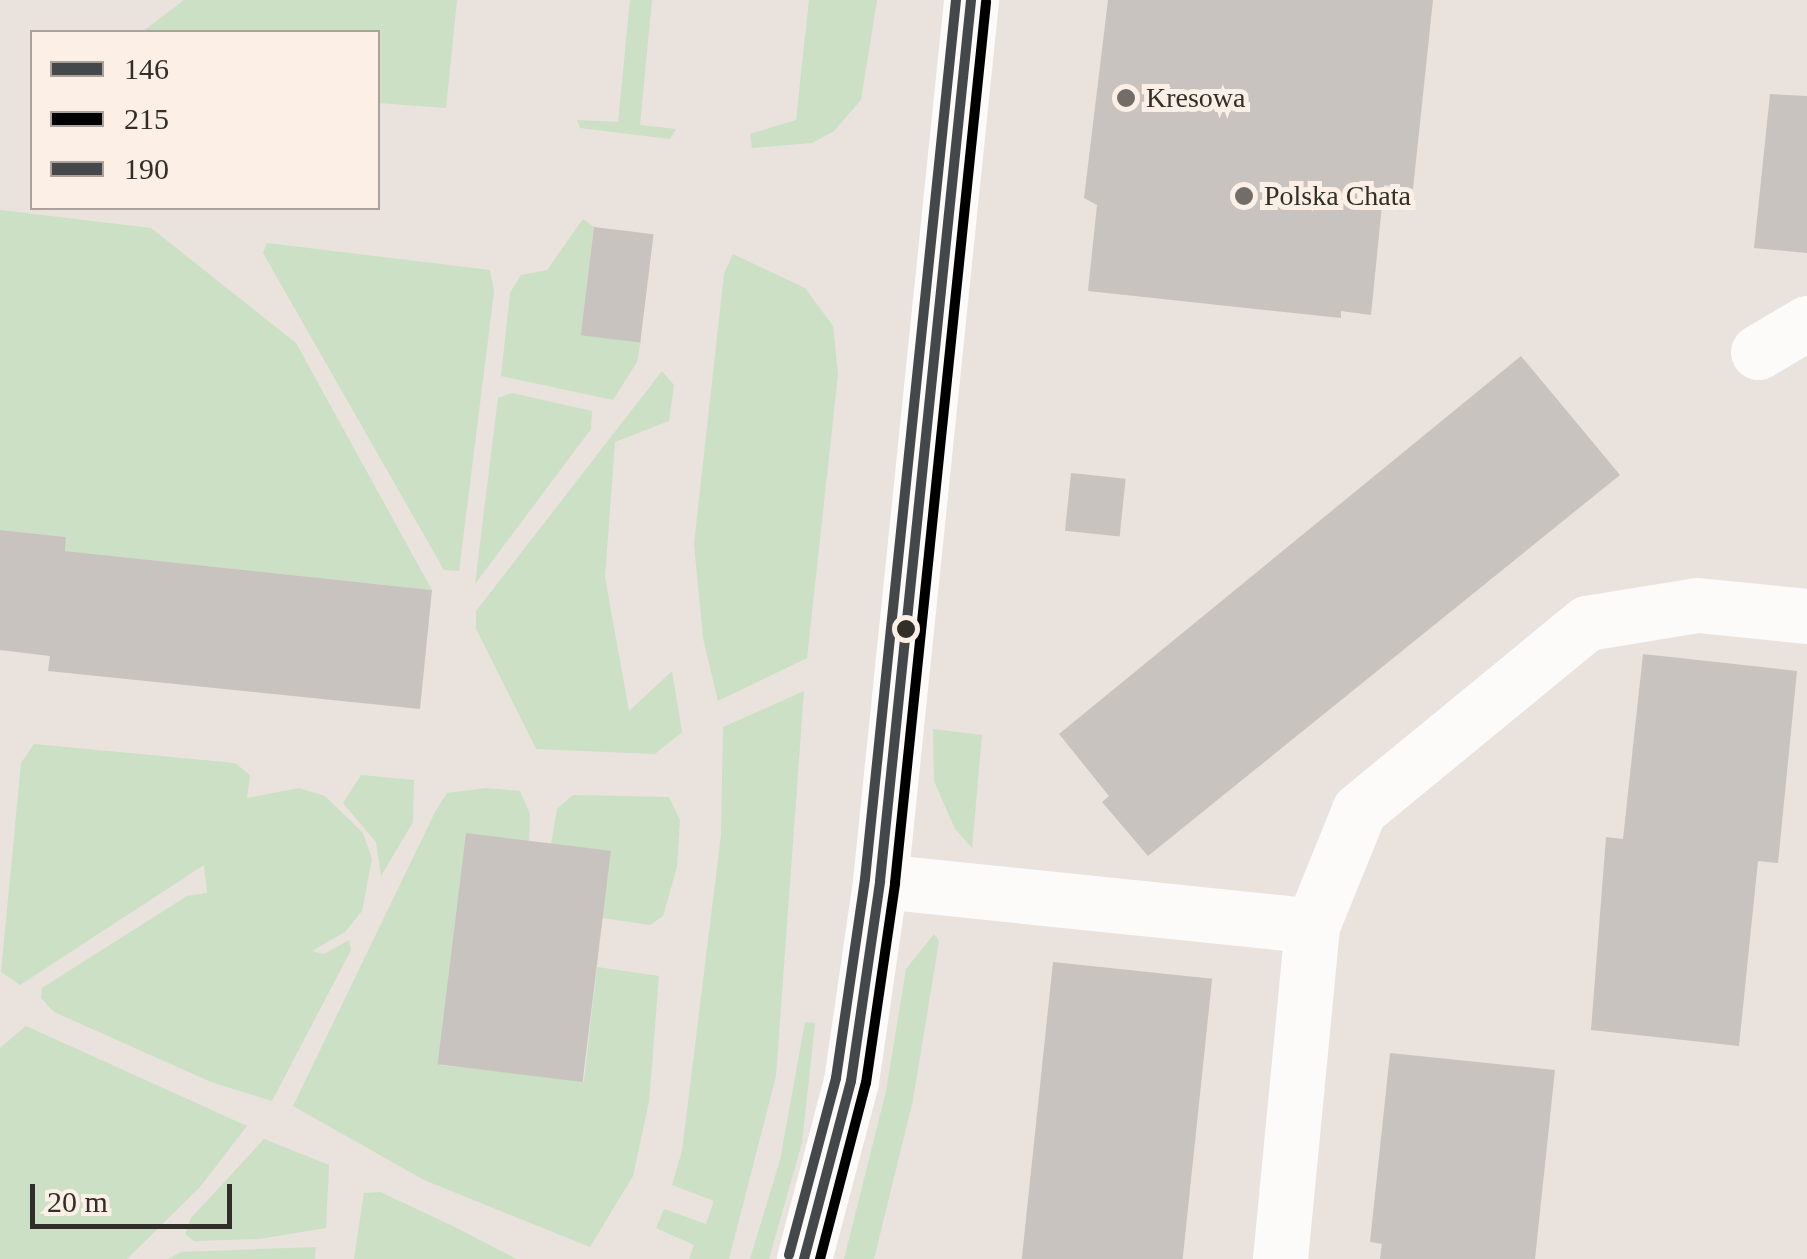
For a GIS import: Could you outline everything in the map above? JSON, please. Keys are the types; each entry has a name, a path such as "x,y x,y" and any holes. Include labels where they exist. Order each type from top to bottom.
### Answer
{"street":[{"path":"804,1259 851,1082 880,881 971,0"},
{"path":"1758,352 1807,323"},
{"path":"1280,1259 1312,926 1359,810 1587,623 1698,605 1807,616"},
{"path":"880,881 1312,926"}],"green space":[{"path":"184,0 457,0 446,108 380,103 380,30 145,30"},
{"path":"630,0 652,0 640,125 676,129 670,139 580,128 577,120 618,122"},
{"path":"809,0 877,0 861,100 834,131 812,143 752,148 750,134 796,120"},
{"path":"0,210 151,228 296,343 432,590 65,551 66,537 0,530"},
{"path":"583,219 594,227 581,335 641,341 637,362 613,400 501,376 510,293 521,275 547,270"},
{"path":"267,243 490,270 494,292 459,571 444,570 263,253"},
{"path":"733,254 805,288 833,326 838,374 807,658 718,701 703,638 694,544 724,274"},
{"path":"662,371 674,385 669,421 615,442 605,577 629,711 672,671 682,732 655,754 536,749 476,629 476,611"},
{"path":"512,393 592,411 591,429 475,584 498,398"},
{"path":"804,691 776,1076 729,1259 689,1259 694,1245 656,1228 664,1209 706,1224 714,1201 672,1185 682,1151 721,835 723,727"},
{"path":"933,729 982,735 972,848 955,829 934,781"},
{"path":"34,744 235,763 250,775 247,798 299,788 325,796 363,833 372,859 362,911 345,932 312,951 324,954 349,940 351,950 272,1101 211,1082 54,1012 41,998 42,988 187,896 207,893 204,865 20,985 1,972 21,763"},
{"path":"361,775 414,780 413,822 381,876 376,842 343,803"},
{"path":"486,788 520,791 530,814 529,841 440,1065 584,1081 597,967 659,976 649,1102 633,1176 590,1247 424,1180 293,1106 436,810 447,793"},
{"path":"573,795 669,797 680,820 677,867 663,916 650,925 603,918 551,844 557,809"},
{"path":"934,934 939,941 913,1100 874,1259 844,1259 886,1091 906,969"},
{"path":"805,1022 815,1023 802,1143 769,1259 750,1259 780,1160"},
{"path":"26,1026 247,1126 200,1187 127,1259 0,1259 0,1048"},
{"path":"264,1139 329,1165 326,1228 259,1239 194,1241 185,1234 191,1218"},
{"path":"380,1192 516,1259 354,1259 364,1193"},
{"path":"316,1247 315,1259 168,1259 181,1252"}],"building":[{"path":"1108,0 1433,0 1413,189 1384,185 1371,315 1341,311 1341,318 1088,291 1097,205 1084,198"},
{"path":"1770,94 1807,96 1807,253 1754,248"},
{"path":"594,227 654,234 640,342 581,335"},
{"path":"1521,356 1620,475 1148,856 1102,802 1109,796 1059,734"},
{"path":"1071,473 1126,479 1120,536 1065,531"},
{"path":"0,530 66,537 65,551 432,590 420,709 48,671 50,656 0,650"},
{"path":"1643,654 1797,671 1778,863 1758,861 1739,1046 1591,1030 1606,837 1623,839"},
{"path":"466,833 611,851 583,1082 438,1064"},
{"path":"1053,962 1212,979 1183,1259 1022,1259"},
{"path":"1390,1053 1555,1070 1535,1259 1380,1259 1382,1244 1370,1242"}],"transit line":[{"name":"190","path":"789,1255 836,1078 865,879 956,0"},
{"name":"146","path":"804,1259 851,1081 880,881 971,0"},
{"name":"215","path":"820,1259 866,1083 895,883 986,2"}],"place":[{"name":"Kresowa","path":"1126,98"},
{"name":"Polska Chata","path":"1244,196"}]}
